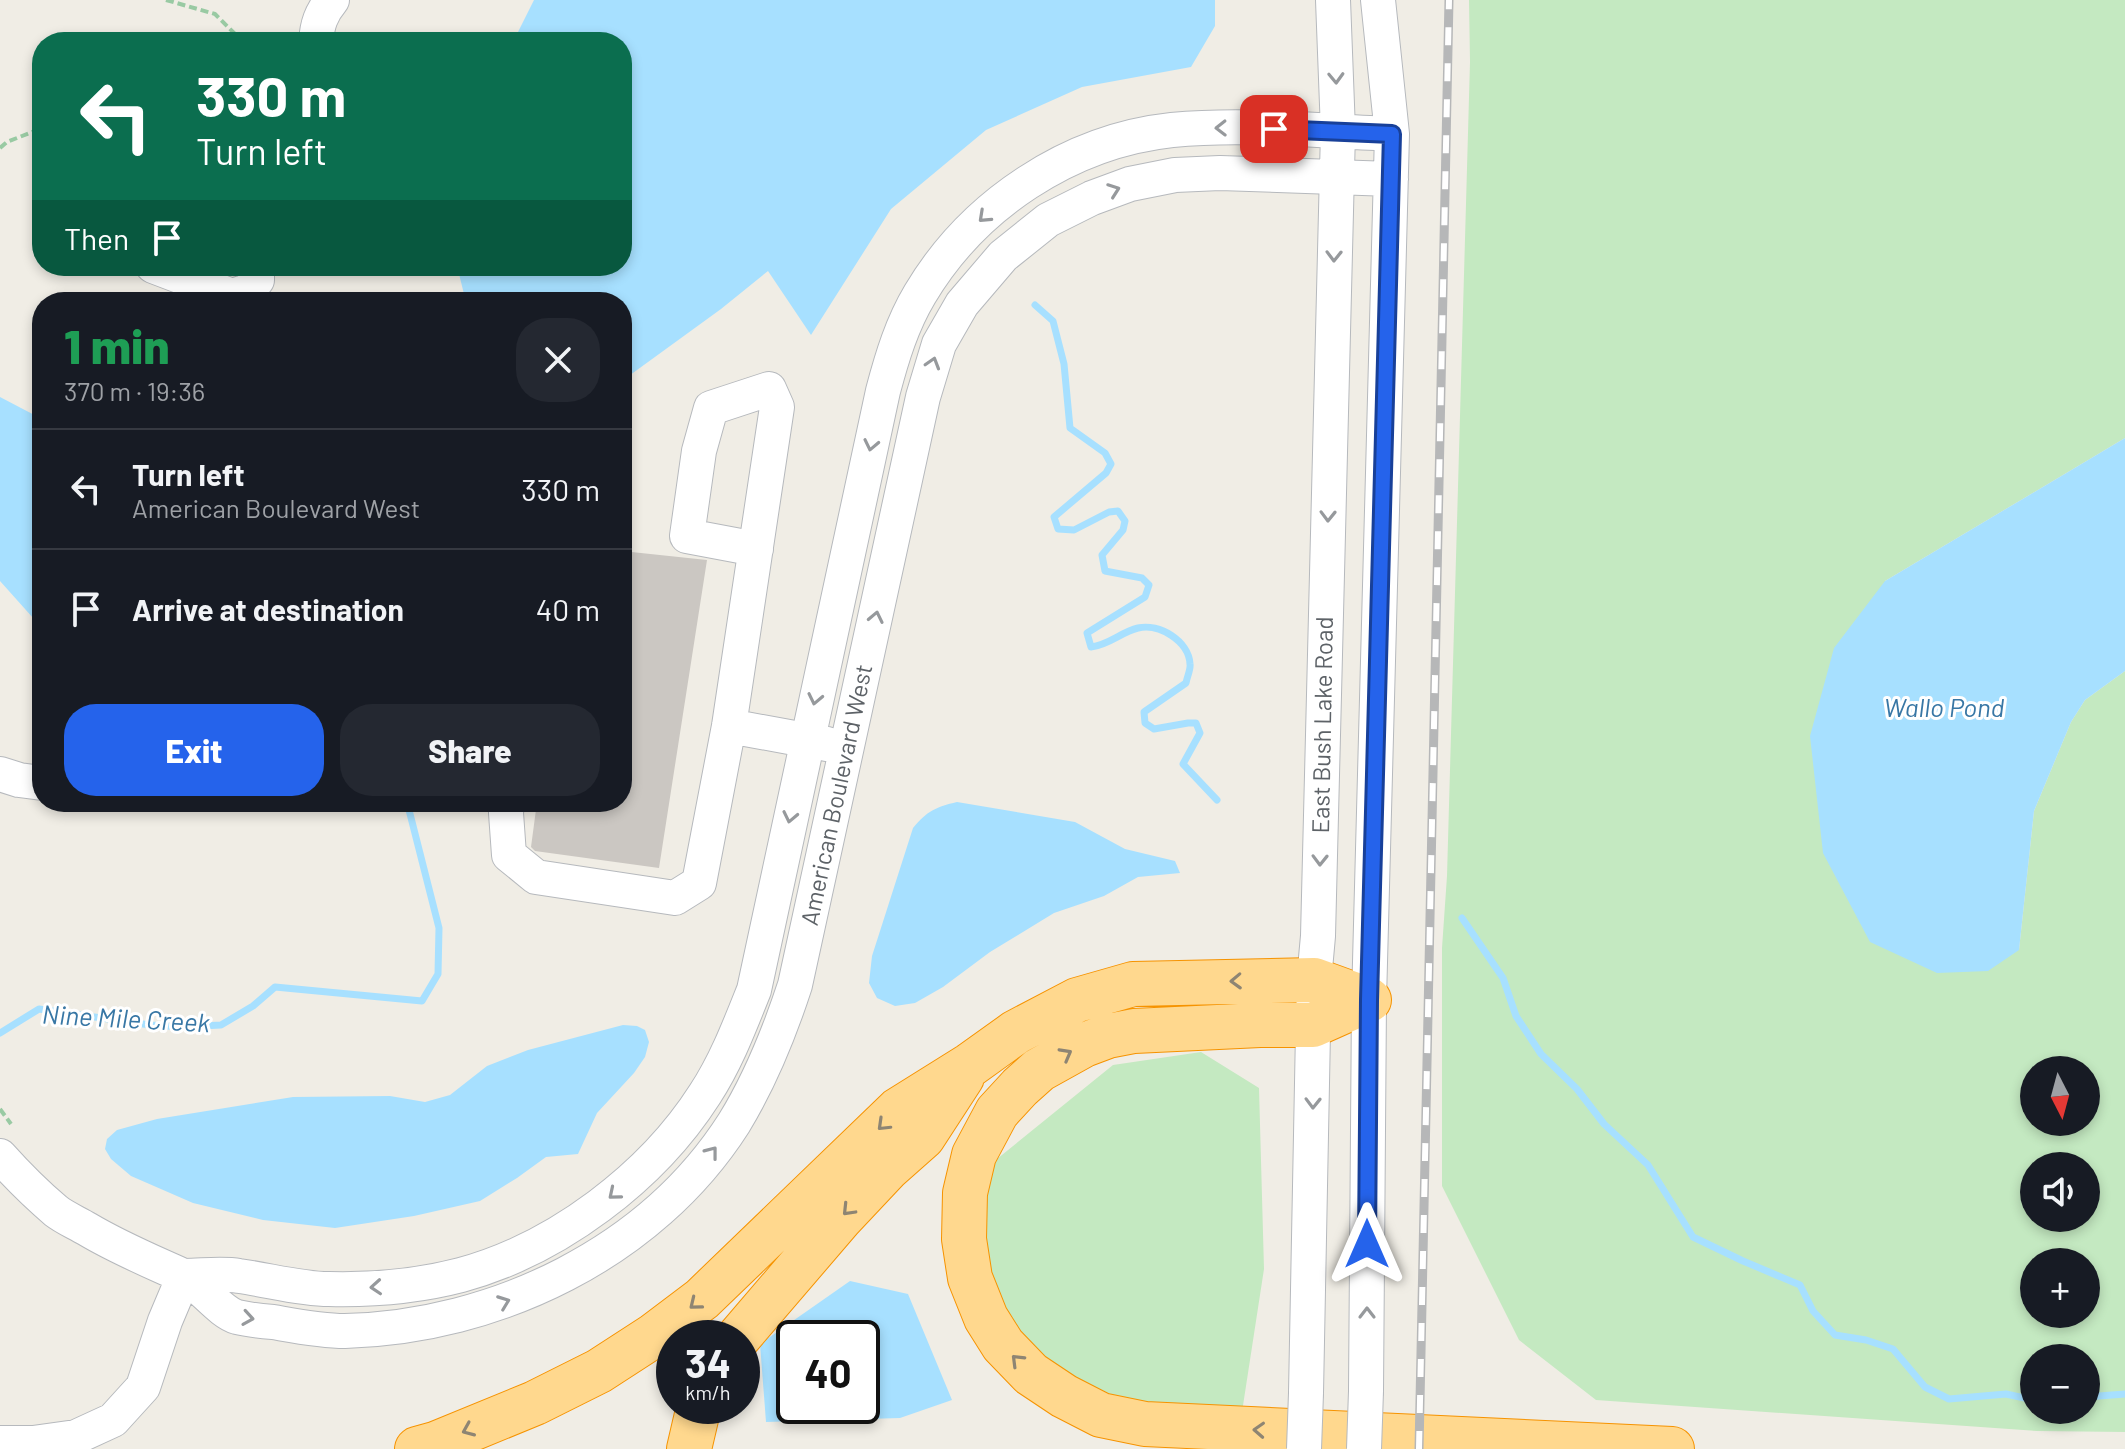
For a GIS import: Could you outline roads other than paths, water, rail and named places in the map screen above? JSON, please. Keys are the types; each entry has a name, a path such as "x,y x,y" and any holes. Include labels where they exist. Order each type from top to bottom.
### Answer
{"highway":[{"path":"417,1449 535,1403 599,1371 653,1336 702,1299 898,1110 1016,1032 1077,1000 1133,984 1314,980 1369,1000"},
{"path":"1369,1000 1313,1025 1134,1031 1108,1036 1061,1056 1020,1087 997,1112 974,1155 965,1193 964,1239 970,1278 986,1318 1003,1345 1031,1374 1064,1396 1101,1415 1145,1424 1672,1449"},
{"path":"753,1320 840,1219 888,1168 923,1137 970,1065"},
{"path":"689,1449 695,1424"}],"street":[{"path":"317,32 323,11 332,0"},
{"name":"East Bush Lake Road","path":"1304,1449 1338,131 1333,0"},
{"path":"1364,1449 1369,1000 1392,134 1378,0"},
{"name":"American Boulevard West","path":"184,1276 236,1275 326,1289 381,1287 461,1275 507,1259 553,1236 601,1205 639,1173 706,1094 754,990 883,391 897,342 920,294 953,249 987,213 1028,182 1073,157 1119,140 1170,130 1223,127 1392,134"},
{"name":"American Boulevard West","path":"0,1156 58,1212 122,1250 184,1276 233,1316 342,1331 438,1320 486,1309 535,1290 625,1238 665,1204 700,1167 732,1125 759,1081 780,1033 795,985 923,397 939,344 962,304 1003,256 1048,220 1092,198 1130,184 1175,175 1220,173 1391,179"},
{"path":"179,276 221,292"},
{"path":"245,292 257,280 257,276"},
{"path":"506,812 509,855 536,877 675,898 699,883 729,726 756,549"},
{"path":"729,726 847,748"},
{"path":"0,774 32,782"},
{"path":"0,1443 33,1443 76,1437 113,1420 143,1387 184,1276"}],"water":[{"path":"534,0 1215,0 1215,26 1191,67 1082,87 986,130 891,209 811,335 768,271 632,374 632,292 464,292 460,276 632,276 632,32 518,32"},
{"path":"0,397 32,414 32,617 0,581"},
{"name":"Wallo Pond","path":"2125,438 2125,671 2085,700 2071,722 2034,811 2019,950 1988,971 1937,973 1870,942 1823,853 1810,736 1834,648 1885,581"},
{"path":"957,802 1075,822 1125,849 1175,861 1180,873 1138,877 1104,896 1054,913 990,952 943,987 915,1003 895,1006 877,998 869,983 872,956 913,828 932,810"},
{"path":"623,1025 645,1030 649,1042 645,1057 597,1113 578,1154 546,1157 480,1201 414,1216 335,1228 263,1220 193,1203 131,1176 111,1159 105,1149 107,1139 117,1130 157,1119 293,1097 390,1096 425,1102 450,1095 487,1066 528,1050"},
{"path":"850,1281 908,1294 952,1400 900,1418 880,1419 880,1320 794,1320"},
{"path":"776,1333 776,1422 766,1422 760,1344"}],"waterway":[{"path":"1035,305 1053,321 1064,364 1070,428 1105,453 1111,464 1106,473 1054,517 1058,529 1074,530 1109,512 1118,511 1125,521 1123,530 1102,555 1105,571 1142,578 1149,585 1145,597 1087,633 1091,647 1146,627 1163,631 1179,641 1190,666 1186,683 1144,712 1145,723 1154,729 1196,723 1200,733 1183,764 1217,800"},
{"name":"Nine Mile Creek","path":"0,1033 39,1009 150,1025 221,1025 253,1006 275,987 422,1001 438,974 439,928 410,812"},
{"path":"1462,918 1503,978 1516,1016 1541,1054 1577,1089 1604,1124 1648,1165 1693,1237 1800,1285 1813,1311 1835,1335 1866,1340 1893,1349 1925,1387 1949,1399 2006,1394 2020,1397"},
{"path":"2100,1396 2125,1394"}],"railway":[{"path":"1419,1449 1449,0"}]}
